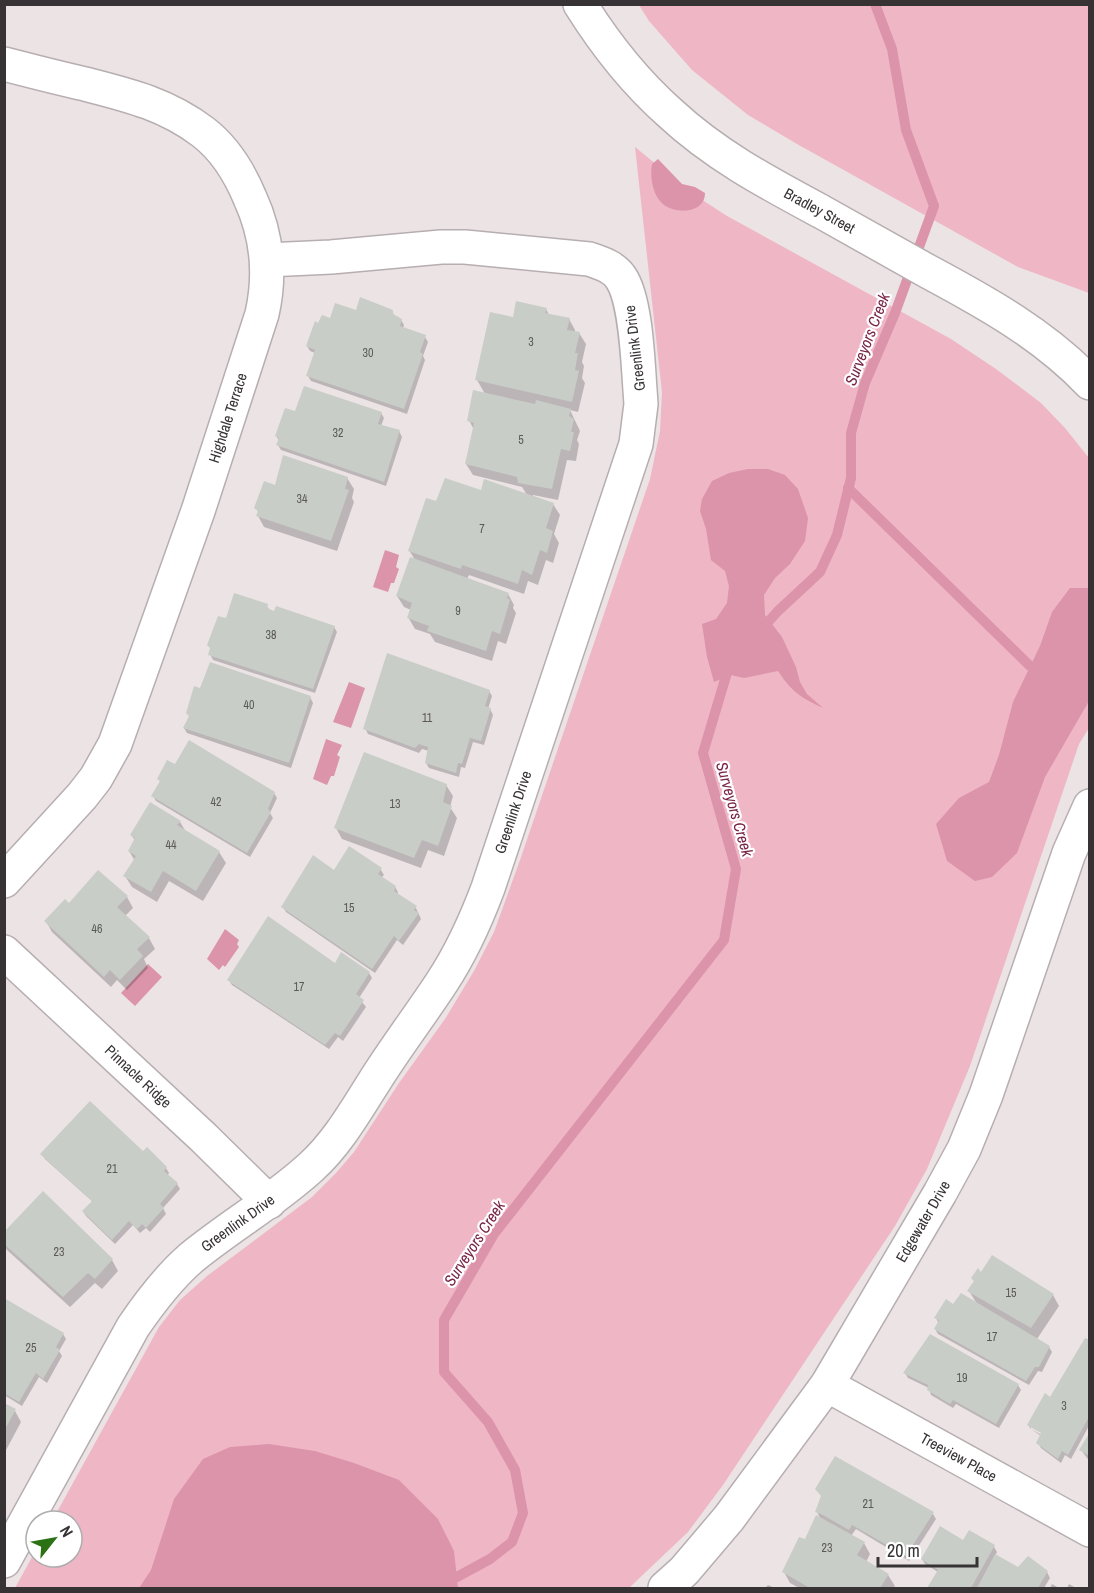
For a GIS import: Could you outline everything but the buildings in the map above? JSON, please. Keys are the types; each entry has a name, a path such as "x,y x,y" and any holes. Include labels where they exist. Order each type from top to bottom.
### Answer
{"street":[{"name":"Bradley Street","path":"580,4 602,36 640,83 670,113 709,146 769,184 990,305 1051,347 1089,383"},
{"name":"Highdale Terrace","path":"4,64 134,97 162,107 204,132 221,149 246,188 262,228 267,260 267,285 262,314 198,512 115,744 96,778 4,881"},
{"name":"Greenlink Drive","path":"4,1561 133,1327 149,1303 191,1258 269,1202 314,1165 342,1129 442,981 481,906 494,871 634,450 641,404 630,301 621,278 614,270 602,263 589,259 465,247 267,260"},
{"name":"Edgewater Drive","path":"665,1588 684,1571 729,1518 827,1385 964,1149 986,1095 1069,853 1089,806"},
{"name":"Pinnacle Ridge","path":"4,952 204,1138 269,1202"},
{"name":"Treeview Place","path":"827,1385 1089,1530"}],"shaded area":[{"path":"639,5 1089,5 1089,293 1018,267 748,115 692,70 649,21"},
{"path":"635,147 690,192 727,216 951,339 996,369 1041,403 1089,458 1089,728 1079,744 970,1066 927,1169 895,1226 723,1485 688,1532 629,1588 15,1588 26,1569 84,1569 84,1509 59,1509 159,1327 180,1300 207,1276 312,1197 336,1173 354,1152 399,1083 445,1019 474,971 494,932 520,860 650,479 660,431 662,392"},
{"path":"658,159 682,184 695,187 705,193 700,206 694,209 679,210 665,206 660,201 653,188 651,173 652,164"},
{"path":"748,469 768,469 785,475 798,489 808,518 805,541 790,564 775,578 764,595 765,615 782,637 807,694 823,708 797,693 778,671 744,678 731,675 714,682 702,624 716,619 727,603 729,586 725,571 711,560 706,529 700,511 702,499 712,481 729,473"},
{"path":"385,550 399,555 396,567 399,569 388,592 373,587"},
{"path":"1070,588 1089,588 1089,701 1045,777 1017,853 992,877 975,881 947,861 936,824 959,798 989,782 999,755 1013,702 1040,646 1052,612"},
{"path":"349,682 365,688 351,728 333,722"},
{"path":"326,739 342,745 337,755 340,757 334,776 331,776 327,785 313,779"},
{"path":"225,929 239,940 237,944 239,947 225,967 223,965 219,970 207,959"},
{"path":"148,964 162,977 135,1006 121,993"},
{"path":"269,1444 315,1451 399,1480 438,1519 454,1551 458,1588 139,1588 151,1570 174,1499 203,1459 230,1447"}],"waterway":[{"name":"Surveyors Creek","path":"761,630 820,572 837,535 851,478 851,433 865,383 895,313 934,206 906,130 892,49 875,4"},
{"path":"848,488 1030,666"},
{"name":"Surveyors Creek","path":"457,1577 490,1559 512,1542 523,1513 515,1470 488,1422 444,1372 444,1320 494,1234 724,940 736,869 703,753 729,666"}]}
